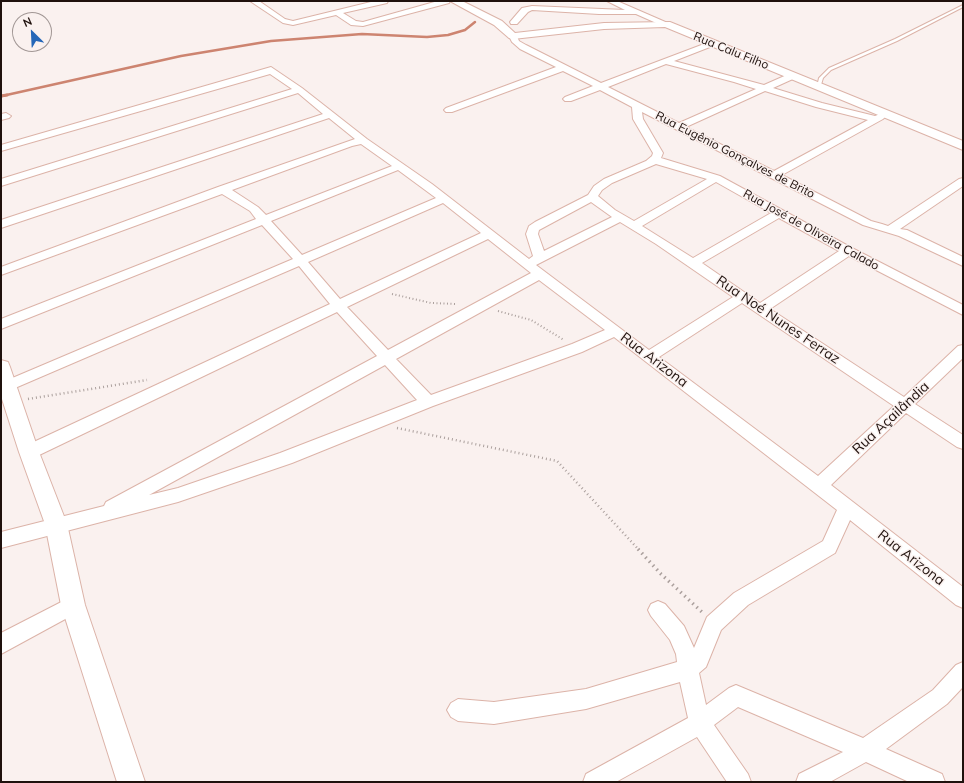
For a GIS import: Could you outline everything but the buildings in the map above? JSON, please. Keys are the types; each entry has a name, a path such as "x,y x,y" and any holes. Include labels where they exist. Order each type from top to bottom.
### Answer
{"street":[{"path":"254,1 283,21 293,24 384,1"},
{"path":"353,1 363,6"},
{"path":"338,13 354,23 363,24 446,1"},
{"path":"454,1 498,23 513,36"},
{"path":"611,1 666,24"},
{"path":"514,22 525,10 532,8 599,12 638,12"},
{"name":"Rua Calu Filho","path":"513,36 604,26 666,24 819,87 881,117 963,146"},
{"name":"Rua Eugênio Gonçalves de Brito","path":"513,36 516,42 523,47 598,87 680,126 773,176 867,223 878,227 891,229 921,240 963,262"},
{"path":"568,99 712,43"},
{"path":"665,61 819,106 881,117"},
{"path":"449,110 562,68"},
{"name":"Rua Arizona","path":"1,148 269,71 299,90 363,141 428,186 489,234 534,261 540,274 650,356 963,599"},
{"path":"680,126 792,76"},
{"path":"1,183 299,90"},
{"path":"620,218 534,261 533,229 555,214 592,197 598,188 608,181 656,159 658,153 638,119 637,106"},
{"path":"1,224 330,114"},
{"path":"773,176 881,117"},
{"path":"1,271 222,189 338,148 363,141"},
{"name":"Rua José de Oliveira Calado","path":"656,159 716,178 848,251 963,311"},
{"path":"1,324 400,166"},
{"path":"635,225 716,178"},
{"path":"891,229 963,182"},
{"path":"222,189 254,209 339,306 428,402"},
{"name":"Rua Noé Nunes Ferraz","path":"592,197 620,218 635,225 693,263 963,443"},
{"path":"131,782 73,605 56,524 29,452 7,385 444,199"},
{"path":"693,263 779,213"},
{"path":"29,452 489,234"},
{"path":"760,309 848,251"},
{"path":"90,516 97,515 540,274"},
{"path":"650,356 742,296"},
{"path":"1,540 56,524 178,495 286,458 428,402 577,348 616,331"},
{"name":"Rua Açailândia","path":"819,486 963,350"},
{"path":"458,710 494,713 586,699 688,668 700,660 714,624 741,599 829,547 847,508"},
{"path":"1,644 73,605"},
{"path":"658,610 677,633 686,653 700,723 740,782"},
{"path":"807,782 854,758 940,697 963,672"},
{"path":"594,782 700,723 736,695 934,782"}],"lane":[{"path":"819,87 822,78 830,69 896,40 963,6"}],"path":[{"path":"7,385 147,380 178,382"},
{"path":"373,423 557,461 662,574 714,624"}],"waterway":[{"path":"5,95 181,56 271,41 362,34 427,37 448,35 465,30 475,22"}]}
